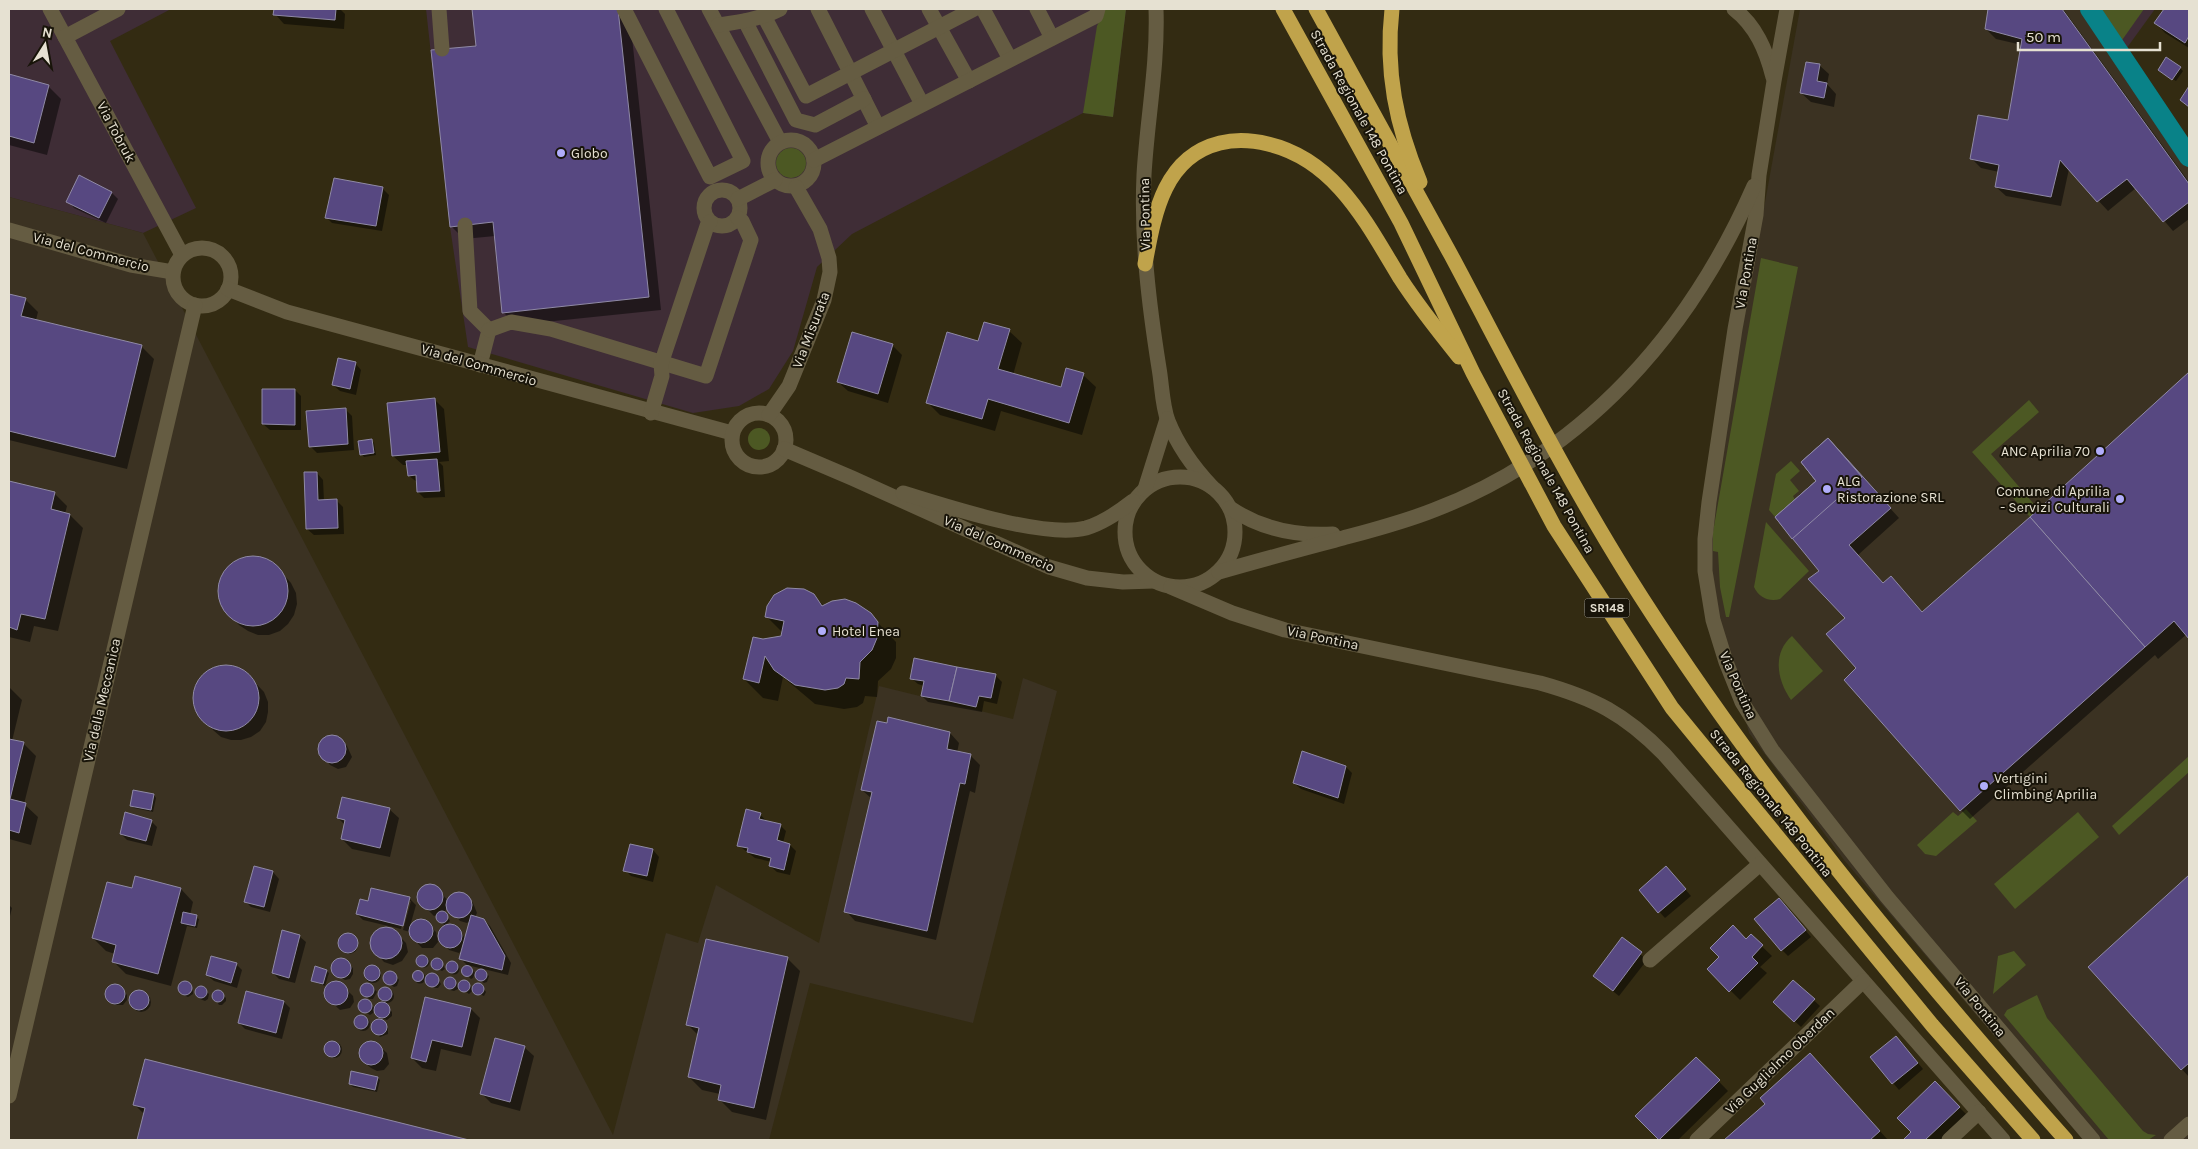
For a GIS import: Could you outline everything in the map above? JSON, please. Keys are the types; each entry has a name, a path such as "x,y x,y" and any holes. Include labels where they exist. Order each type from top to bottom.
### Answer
{"highway":[{"name":"Strada Regionale 148 Pontina","path":"1283,9 1401,223 1473,373 1554,526 1672,708 1932,1025 2034,1140"},
{"name":"Strada Regionale 148 Pontina","path":"1316,9 1451,255 1538,424 1626,573 1728,727 1946,1005 2066,1140"},
{"path":"1392,9 1389,38 1390,72 1398,118 1413,165 1451,255"},
{"path":"1146,264 1154,215 1166,188 1186,160 1207,147 1225,142 1248,141 1276,146 1304,159 1321,170 1343,191 1368,224 1427,317 1473,373"}],"street":[{"name":"Via Tobruk","path":"50,9 182,255"},
{"path":"65,37 118,9"},
{"path":"439,9 442,49"},
{"path":"624,9 710,177 719,190"},
{"path":"666,9 743,162 710,177"},
{"path":"709,9 780,142"},
{"path":"818,9 878,127"},
{"path":"872,9 922,104"},
{"path":"929,9 968,81"},
{"path":"718,25 745,21 772,12 806,96 974,9"},
{"path":"983,9 1010,59"},
{"path":"1037,9 1052,38"},
{"path":"814,160 1052,38 1086,15 1096,16 1098,9"},
{"name":"Via Pontina","path":"1156,9 1153,92 1144,184 1146,264 1153,332 1167,419 1181,449 1194,468 1212,487"},
{"path":"1734,9 1748,19 1760,42 1774,81"},
{"path":"1219,572 1379,528 1434,510 1487,486 1535,458 1589,418 1627,383 1664,340 1700,288 1725,246 1759,175 1787,9"},
{"path":"745,21 796,120 815,125 864,99"},
{"path":"795,140 803,143 809,148 814,160 814,171 810,178 796,186 788,187 774,180 767,168 767,160 774,146 780,142 795,140"},
{"name":"Via Pontina","path":"1759,175 1756,215 1734,339 1705,539 1707,590 1723,654 1748,714 1772,750 1888,897 2093,1140"},
{"path":"738,199 774,180"},
{"name":"Via Misurata","path":"769,415 789,386 824,300 830,272 829,258 820,229 796,186"},
{"path":"719,190 733,193 738,199 741,206 738,218 732,224 725,227 710,222 704,211 704,204 713,192 719,190"},
{"path":"489,330 511,322 551,329 706,376 751,240 742,221 738,218"},
{"path":"651,413 662,376 662,364 707,226 710,222"},
{"path":"465,225 470,311 489,330"},
{"name":"Via del Commercio","path":"9,230 131,265 173,272"},
{"path":"200,248 219,254 228,266 230,276 228,289 222,297 214,303 205,306 195,305 186,301 178,294 174,285 173,272 176,263 182,255 190,250 200,248"},
{"name":"Via del Commercio","path":"228,289 288,312 651,413 732,433"},
{"name":"Via della Meccanica","path":"9,1096 195,305"},
{"path":"480,365 489,330"},
{"path":"753,413 769,415 777,420 785,432 786,442 782,455 776,462 767,466 758,468 749,466 734,454 731,440 732,433 737,423 744,417 753,413"},
{"name":"Via Pontina","path":"1140,494 1167,419"},
{"name":"Via del Commercio","path":"784,449 1048,567 1087,578 1123,582 1154,581"},
{"path":"1184,477 1198,480 1212,487 1222,496 1230,508 1235,525 1235,542 1229,558 1219,572 1205,582 1189,587 1171,587 1154,581 1137,567 1127,548 1125,526 1129,512 1140,494 1156,482 1170,478 1184,477"},
{"name":"Via del Commercio","path":"852,478 957,509 1009,522 1056,530 1086,528 1099,523 1124,508 1140,494"},
{"path":"1230,508 1257,523 1296,533 1348,534 1379,528"},
{"name":"Via Pontina","path":"1171,587 1232,613 1285,630 1531,681 1592,700 1615,713 1650,740 2003,1140"},
{"path":"1650,960 1760,864"},
{"name":"Via Guglielmo Oberdan","path":"1697,1140 1863,981"},
{"path":"1949,1140 1978,1112"},
{"path":"2171,1140 2189,1124"}],"shaded area":[{"path":"9,9 171,9 110,41 196,208 143,233 9,197"},
{"path":"426,9 1126,9 1113,117 1083,113 852,234 817,267 793,351 769,389 739,406 693,413 468,347 450,227"},
{"path":"1800,9 2090,9 2189,157 2189,1140 2083,1140 1844,860 1749,733 1714,600 1707,539 1739,346"},
{"path":"2090,9 2155,9 2121,56"},
{"path":"9,197 143,233 613,1135 666,933 698,943 716,885 819,943 879,686 1013,719 1023,678 1057,691 973,1023 810,983 769,1140 9,1140"}],"green space":[{"path":"1105,9 1126,9 1113,117 1083,113 1097,26"},
{"path":"2096,9 2144,9 2120,43"},
{"path":"791,148 802,152 806,163 802,174 791,178 780,174 776,163 780,152"},
{"path":"1761,258 1798,267 1729,617 1726,617 1720,587 1718,552 1713,551 1713,532"},
{"path":"2029,400 2039,412 1991,454 2039,510 2030,517 1972,452"},
{"path":"759,428 767,431 770,439 767,447 759,450 751,447 748,439 751,431"},
{"path":"1791,461 1800,471 1790,480 1799,491 1793,496 1795,500 1775,517 1769,510 1776,474"},
{"path":"1766,522 1809,571 1780,599 1776,600 1762,596 1754,587"},
{"path":"1792,636 1823,671 1791,700 1782,684 1779,658 1781,650"},
{"path":"2189,756 2189,772 2119,835 2112,826"},
{"path":"1966,809 1977,821 1936,856 1925,854 1917,845 1953,812 1958,816"},
{"path":"2078,812 2099,837 2015,909 1994,884"},
{"path":"2014,951 2026,965 1993,994 1998,956"},
{"path":"2037,995 2047,1018 2143,1131 2156,1135 2148,1140 2109,1140 2004,1015 2007,1010"}],"building":[{"path":"274,9 336,9 335,20 273,15"},
{"path":"472,9 618,9 649,297 502,313 493,222 450,227 431,50 476,46"},
{"path":"1988,9 2062,9 2189,184 2189,202 2163,222 2127,179 2097,202 2060,160 2051,197 1995,187 1999,165 1970,159 1978,115 2008,120 2022,39 1985,29"},
{"path":"2164,9 2189,9 2189,36 2185,43 2154,23"},
{"path":"2166,57 2181,67 2172,80 2158,70"},
{"path":"1806,62 1820,64 1817,81 1827,83 1824,98 1800,93"},
{"path":"9,74 49,85 34,143 9,136"},
{"path":"2189,86 2189,107 2180,100"},
{"path":"79,175 112,192 99,218 66,202"},
{"path":"334,178 383,187 376,226 325,218"},
{"path":"9,294 26,298 21,316 142,345 115,457 9,431"},
{"path":"984,322 1010,329 998,369 1061,387 1066,368 1084,373 1069,423 988,399 982,419 926,403 947,332 978,341"},
{"path":"852,332 893,344 878,394 837,382"},
{"path":"338,358 356,362 350,389 332,385"},
{"name":"Comune di Aprilia - Servizi Culturali","path":"2189,372 2189,639 2174,621 2145,647 2030,517"},
{"path":"262,389 295,389 295,425 262,424"},
{"path":"435,398 440,452 392,456 387,403"},
{"path":"346,408 348,444 309,447 306,411"},
{"path":"1828,438 1891,508 1849,545 1883,583 1891,576 1922,612 2030,517 2145,647 1960,811 1844,680 1856,668 1826,634 1845,618 1808,579 1819,571 1775,517 1816,481 1801,462"},
{"name":"ALG Ristorazione SRL","path":"1828,438 1862,477 1792,539 1775,517 1816,481 1801,462"},
{"path":"372,439 374,453 360,455 358,441"},
{"path":"437,459 440,491 417,492 416,475 408,476 406,461"},
{"path":"304,472 317,472 318,500 337,499 338,528 306,529"},
{"path":"9,481 55,492 51,509 70,514 45,619 21,614 17,630 9,627"},
{"path":"253,556 266,559 278,566 285,578 288,591 285,604 278,616 266,623 253,626 240,623 228,616 221,604 218,591 221,578 228,566 240,559"},
{"path":"787,588 804,589 814,594 822,606 832,601 845,599 856,603 871,613 878,622 877,638 872,650 860,662 859,679 846,678 844,684 838,688 825,690 795,685 774,670 765,656 759,683 743,679 753,637 763,639 781,636 784,621 765,617 767,606 774,595"},
{"path":"914,658 957,667 949,701 921,696 924,681 910,679"},
{"path":"226,665 239,668 249,675 256,685 259,698 256,711 249,721 239,728 226,731 213,728 203,721 196,711 193,698 196,685 203,675 213,668"},
{"path":"957,667 996,674 991,698 979,696 976,707 949,701"},
{"path":"888,717 950,732 947,749 971,754 965,784 960,783 927,931 844,912 872,792 861,790 877,721 887,723"},
{"path":"332,735 342,739 346,749 342,759 332,763 322,759 318,749 322,739"},
{"path":"9,739 24,742 10,799 26,803 19,833 9,830"},
{"path":"1302,751 1346,766 1338,798 1293,783"},
{"path":"133,790 154,794 151,810 130,806"},
{"path":"342,797 390,808 380,848 341,839 345,820 337,818"},
{"path":"746,809 761,813 759,819 781,824 777,840 790,844 784,870 769,866 771,858 747,852 748,848 737,846"},
{"path":"125,812 152,820 146,841 120,834"},
{"path":"630,844 653,849 647,876 623,871"},
{"path":"254,866 273,871 264,907 244,902"},
{"path":"1666,866 1686,889 1658,913 1639,890"},
{"path":"2189,875 2189,1063 2181,1070 2088,967"},
{"path":"135,876 181,888 158,974 112,962 116,945 92,938 107,882 132,888"},
{"path":"430,884 439,888 443,897 439,906 430,910 421,906 417,897 421,888"},
{"path":"371,888 410,897 403,926 356,914 360,899 368,901"},
{"path":"459,892 468,896 472,905 468,914 459,918 450,914 446,905 450,896"},
{"path":"1779,898 1806,930 1781,951 1754,919"},
{"path":"440,911 444,911 448,917 444,923 440,923 436,919 436,915"},
{"path":"183,912 197,915 195,926 181,923"},
{"path":"471,915 484,919 505,956 502,970 459,959"},
{"path":"421,919 430,922 433,931 430,940 421,943 412,940 409,931 412,922"},
{"path":"450,924 458,928 462,936 458,944 450,948 442,944 438,936 442,928"},
{"path":"1733,925 1746,939 1751,934 1763,945 1752,957 1758,963 1729,992 1707,969 1719,957 1710,948"},
{"path":"386,927 392,928 397,932 401,937 401,949 397,954 392,958 386,959 380,958 375,954 371,949 370,943 371,937 375,932 380,928"},
{"path":"282,930 300,935 289,978 272,973"},
{"path":"348,933 355,936 358,943 355,950 348,953 341,950 338,943 341,936"},
{"path":"1622,937 1642,952 1613,991 1593,976"},
{"path":"706,939 788,957 754,1108 718,1100 721,1085 688,1077 699,1028 686,1025"},
{"path":"422,955 428,961 422,967 416,961"},
{"path":"211,956 237,963 231,983 206,975"},
{"path":"341,958 348,961 351,968 348,975 341,978 334,975 331,968 334,961"},
{"path":"439,958 442,959 442,969 435,970 432,969 431,962 432,959"},
{"path":"452,961 458,967 452,973 446,967"},
{"path":"372,965 378,967 380,973 378,979 372,981 366,979 364,973 366,967"},
{"path":"467,965 473,971 467,977 461,971"},
{"path":"315,966 327,970 323,984 311,981"},
{"path":"483,969 486,970 486,980 479,981 476,980 475,973 476,970"},
{"path":"418,970 424,976 418,982 412,976"},
{"path":"387,971 393,971 397,978 393,985 387,985 383,981 383,975"},
{"path":"432,973 437,975 439,980 437,985 432,987 427,985 425,980 427,975"},
{"path":"452,977 455,978 455,988 448,989 445,988 444,981 445,978"},
{"path":"462,980 466,980 470,986 466,992 462,992 458,988 458,984"},
{"path":"1793,980 1815,999 1794,1022 1773,1002"},
{"path":"185,981 190,983 192,988 190,993 185,995 180,993 178,988 180,983"},
{"path":"336,981 344,985 348,993 344,1001 336,1005 328,1001 324,993 328,985"},
{"path":"364,983 370,983 374,990 370,997 364,997 360,993 360,987"},
{"path":"476,983 480,983 484,989 480,995 476,995 472,991 472,987"},
{"path":"115,984 122,987 125,994 122,1001 115,1004 108,1001 105,994 108,987"},
{"path":"203,986 206,987 206,997 199,998 196,997 195,990 196,987"},
{"path":"382,987 388,987 392,994 388,1001 382,1001 378,997 378,991"},
{"path":"135,990 143,990 149,996 149,1004 143,1010 135,1010 129,1004 129,996"},
{"path":"220,990 223,991 223,1001 216,1002 213,1001 212,994 213,991"},
{"path":"246,991 284,1001 276,1033 238,1023"},
{"path":"425,997 471,1008 462,1047 432,1040 426,1062 411,1058"},
{"path":"362,999 368,999 372,1006 368,1013 362,1013 358,1009 358,1003"},
{"path":"382,1002 390,1010 382,1018 374,1010"},
{"path":"358,1015 364,1015 368,1022 364,1029 358,1029 354,1025 354,1019"},
{"path":"379,1019 385,1021 387,1027 385,1033 379,1035 373,1033 371,1027 373,1021"},
{"path":"1896,1036 1918,1063 1892,1084 1870,1057"},
{"path":"495,1038 525,1046 510,1102 480,1094"},
{"path":"329,1041 335,1041 340,1046 338,1055 329,1057 324,1052 324,1046"},
{"path":"366,1041 376,1041 383,1048 383,1058 376,1065 366,1065 359,1058 359,1048"},
{"path":"1810,1053 1880,1131 1870,1140 1724,1140 1765,1104 1760,1098"},
{"path":"1696,1057 1720,1080 1659,1140 1635,1116"},
{"path":"145,1059 469,1140 137,1140 145,1108 133,1105"},
{"path":"351,1071 378,1077 375,1090 349,1084"},
{"path":"1935,1081 1960,1107 1925,1140 1903,1140 1911,1132 1897,1118"}],"waterway":[{"path":"2090,9 2189,157"}],"place":[{"name":"Globo","path":"561,153"},
{"name":"ANC Aprilia 70","path":"2100,451"},
{"name":"ALG Ristorazione SRL","path":"1827,489"},
{"name":"Comune di Aprilia - Servizi Culturali","path":"2120,499"},
{"name":"Hotel Enea","path":"822,631"},
{"name":"Vertigini Climbing Aprilia","path":"1984,786"}]}
